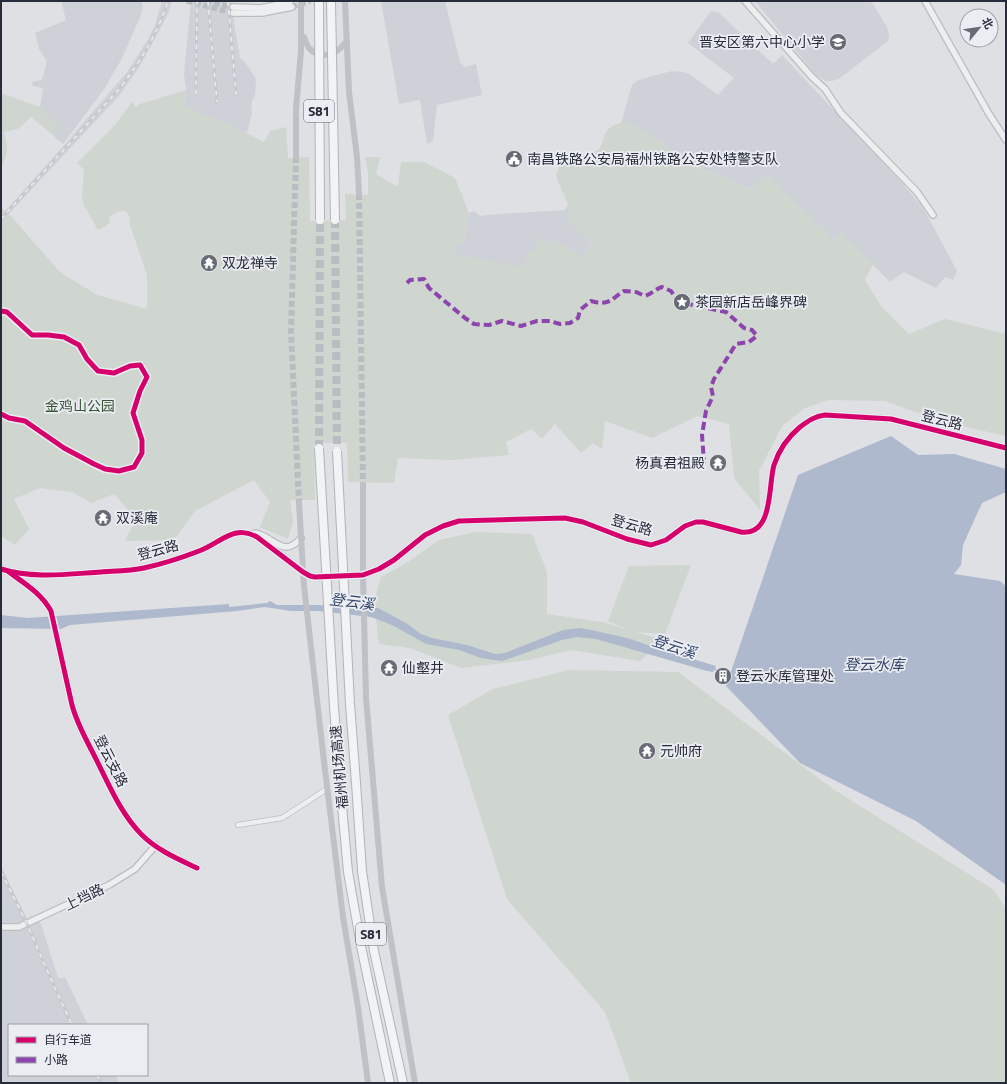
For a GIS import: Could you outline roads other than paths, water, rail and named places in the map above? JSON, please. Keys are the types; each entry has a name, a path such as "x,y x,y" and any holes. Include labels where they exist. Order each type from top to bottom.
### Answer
{"highway":[{"name":"S81","path":"319,1 320,220"},
{"name":"S81","path":"331,1 335,220"},
{"name":"福州机场高速","path":"318,448 334,707 348,872 362,951 390,1083"},
{"name":"福州机场高速","path":"337,451 350,704 362,870 374,951 402,1083"},
{"path":"396,1053 406,1083"},
{"path":"384,1056 387,1083"}],"main road":[{"path":"296,157 296,109 302,26 301,1"},
{"path":"346,1 349,92 359,194"},
{"path":"302,26 306,45 310,51 316,54 335,52 347,41"},
{"path":"363,485 363,575 366,698 382,887 415,1083"},
{"path":"299,503 304,586 327,789 343,917 358,1007 368,1083"}],"street":[{"path":"745,1 812,77 825,89 841,113 916,192 934,215"},
{"path":"925,1 989,114 1006,140"},
{"path":"233,10 291,4"},
{"name":"登云路","path":"4,570 50,575 136,569 163,563 199,551 234,534 249,532 258,536 303,572 315,577 363,575 379,569 394,560 425,535 448,524 459,522 565,518 583,522 651,545 666,540 685,526 696,522 703,522 741,532 751,531 760,526 765,517 774,467 783,446 796,430 808,421 821,415 829,414 891,419 1006,448"},
{"path":"249,532 264,536 287,548 294,545 301,538"},
{"path":"258,534 268,540 292,560 303,572"},
{"name":"登云支路","path":"4,570 38,593 46,603 52,616 72,705 79,725 125,813 142,834 156,845 180,860 197,868"},
{"path":"238,825 282,818 327,789"},
{"name":"上垱路","path":"1,927 19,927 109,885 138,866 156,845"}],"water":[{"name":"登云水库","path":"891,436 918,455 954,454 1006,469 1006,492 982,503 963,545 961,565 954,574 1000,581 1006,586 1006,885 916,821 800,763 726,686 798,475"},
{"path":"270,601 277,605 318,605 378,608 406,623 421,634 432,638 467,645 495,654 505,653 563,630 580,628 627,638 716,666 713,672 707,671 596,639 577,637 562,640 502,661 481,658 459,650 426,644 392,625 371,617 318,611 291,611 265,607 237,611 70,625 61,629 1,628 1,615 28,618 229,604 229,607 267,603"}],"waterway":[{"name":"登云溪","path":"714,669 731,676"}],"tunnel":[{"path":"187,1 233,13"},
{"path":"206,1 233,7"},
{"path":"292,7 310,1"},
{"path":"296,157 291,332 299,503"},
{"path":"359,194 363,485"},
{"path":"319,448 320,220"},
{"path":"335,220 337,451"}],"railway":[{"path":"1,219 120,88 148,47 168,1"},
{"path":"196,94 197,1"},
{"path":"208,1 217,102"},
{"path":"228,1 236,95"},
{"path":"1,872 27,924 72,1024"},
{"path":"98,1076 101,1083"}],"place":[{"name":"晋安区第六中心小学","path":"838,42"},
{"name":"南昌铁路公安局福州铁路公安处特警支队","path":"514,159"},
{"name":"双龙禅寺","path":"209,263"},
{"name":"茶园新店岳峰界碑","path":"682,302"},
{"name":"杨真君祖殿","path":"718,463"},
{"name":"双溪庵","path":"103,518"},
{"name":"仙壑井","path":"389,668"},
{"name":"登云水库管理处","path":"723,676"},
{"name":"元帅府","path":"647,751"}],"park label":[{"name":"金鸡山公园","path":"80,406"}]}
